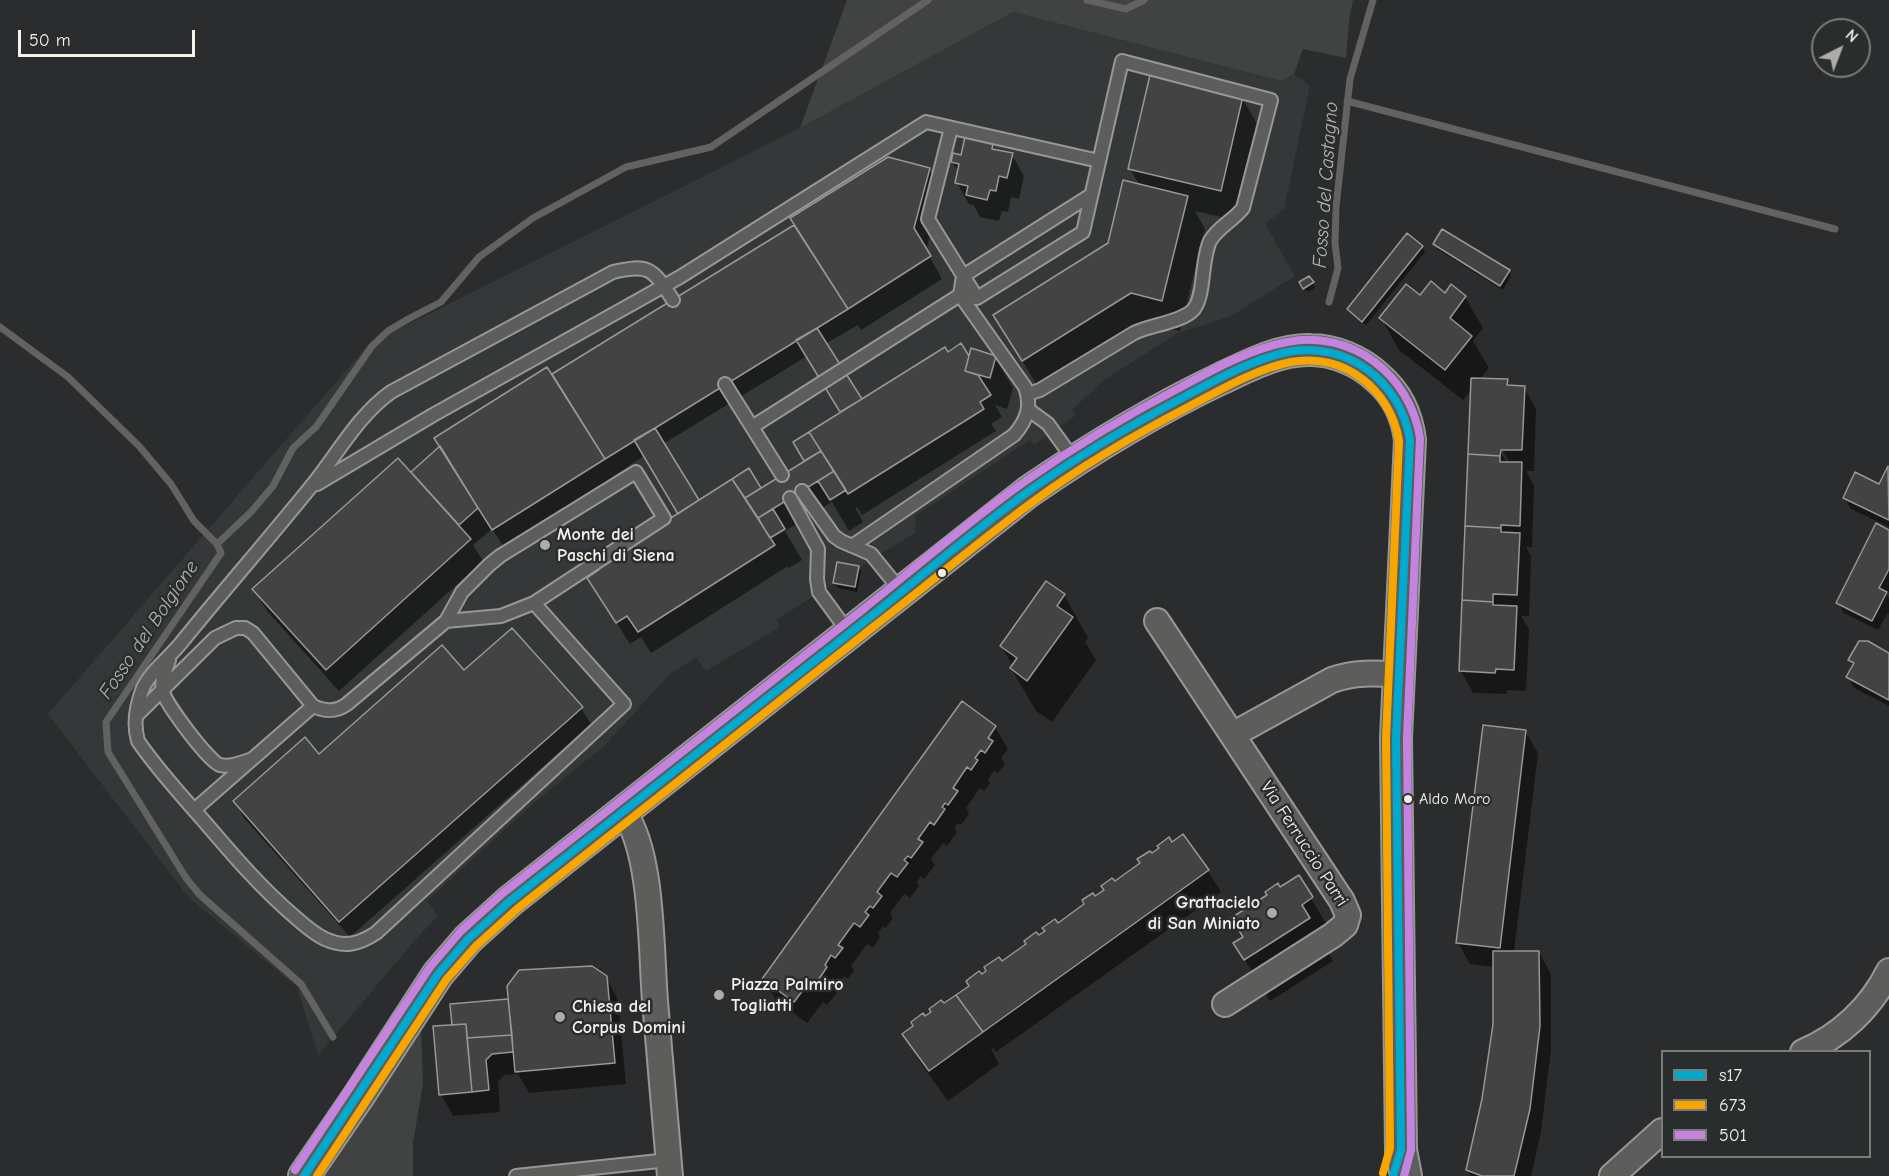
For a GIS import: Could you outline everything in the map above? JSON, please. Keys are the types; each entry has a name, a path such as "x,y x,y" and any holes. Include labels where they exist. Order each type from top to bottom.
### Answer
{"street":[{"path":"304,1176 425,992 468,939 510,901 624,813 901,591 1028,492 1074,460 1190,394 1243,368 1281,354 1311,350 1325,351 1350,360 1372,372 1392,392 1400,405 1406,418 1410,440 1399,675 1396,812 1400,1167"},
{"name":"Via Ferruccio Parri","path":"1157,621 1342,901 1348,915 1345,925 1333,935 1225,1004"},
{"path":"1234,735 1332,680 1360,673 1399,675"},
{"path":"624,813 637,836 647,887 670,1168"},
{"path":"1807,1050 1836,1035 1859,1014 1889,971"},
{"path":"1612,1176 1661,1132"}],"lane":[{"path":"752,427 960,295 977,298 1083,232 1122,61 1271,100 1243,208 1216,231 1211,240 1194,309 1187,315 1146,327 1134,333 1040,390 1028,394"},
{"path":"310,488 433,415 664,287 926,122 1099,161"},
{"path":"951,128 928,219 977,298"},
{"path":"852,546 1014,435 1022,426 1029,410 1028,394 1020,378 960,295 963,276 1091,195"},
{"path":"534,603 624,704 376,933 363,941 341,944 325,939 308,928 259,884 194,810 138,741 135,717 148,679 171,656 380,400 613,272 629,268 654,272 673,300"},
{"path":"725,384 782,476"},
{"path":"1029,410 1048,424 1074,460"},
{"path":"135,717 163,692 215,638 236,628 245,628 260,641 313,706 327,711 342,708 446,621 462,592 500,556 636,472 664,518 534,603 501,616 446,621"},
{"path":"802,491 834,536 871,554 901,591"},
{"path":"790,498 818,549 816,579 819,592 849,634"},
{"path":"171,656 162,683 163,692 167,702 213,761 228,766 252,759"},
{"path":"194,810 313,706"},
{"path":"516,1176 670,1168"}],"shaded area":[{"path":"847,0 1353,0 1346,58 1303,49 1294,74 1281,81 1013,12 800,128"},
{"name":"Monte dei Paschi di Siena","path":"1013,12 1281,81 1294,74 1310,86 1284,209 1265,224 1295,276 1231,316 1178,333 1104,380 1072,410 1075,416 1034,445 1030,440 915,516 916,532 776,620 780,627 706,671 696,657 669,675 603,747 536,801 427,901 438,916 318,1055 297,987 189,898 48,714 369,344 800,128"},
{"path":"421,1026 423,1084 413,1143 413,1176 323,1176 380,1091"}],"building":[{"path":"1150,75 1243,96 1221,191 1128,169"},
{"path":"965,137 993,144 992,149 1013,153 1007,178 999,176 996,191 990,190 987,200 966,195 968,186 955,183 959,164 951,162 953,153 961,155"},
{"path":"888,157 930,168 914,228 931,256 848,309 790,218"},
{"path":"1123,180 1188,196 1162,301 1131,293 1022,361 993,315 1108,243"},
{"path":"794,225 848,309 605,459 552,374"},
{"path":"1442,229 1510,270 1500,286 1433,244"},
{"path":"1407,233 1423,246 1362,322 1347,309"},
{"path":"1309,276 1314,282 1303,289 1299,282"},
{"path":"1431,281 1445,293 1451,284 1466,296 1450,318 1472,336 1445,370 1379,318 1406,284 1420,295"},
{"path":"817,328 862,399 840,412 796,340"},
{"path":"961,343 969,356 965,371 978,375 991,395 980,402 984,409 848,494 809,432 945,347 948,352"},
{"path":"971,348 996,356 990,378 965,371"},
{"path":"547,367 605,459 492,530 434,438"},
{"path":"1471,378 1508,379 1507,385 1525,386 1522,450 1501,450 1500,456 1468,454"},
{"path":"655,428 699,500 678,514 634,440"},
{"path":"809,432 821,451 804,461 793,442"},
{"path":"440,446 478,508 459,525 411,472"},
{"path":"821,451 834,471 758,518 745,498"},
{"path":"1468,454 1500,456 1500,462 1522,462 1520,526 1501,525 1501,528 1465,526"},
{"path":"398,458 471,539 326,670 252,589"},
{"path":"1888,466 1889,520 1843,498 1855,472 1879,484"},
{"path":"749,468 761,488 745,498 732,479"},
{"path":"834,471 846,490 830,500 818,481"},
{"path":"732,479 775,545 638,632 627,616 616,623 587,578 599,570 597,565"},
{"path":"773,509 785,529 770,538 758,518"},
{"path":"1876,523 1889,530 1889,569 1879,588 1887,592 1872,621 1836,603"},
{"path":"1465,526 1501,528 1501,532 1520,533 1517,595 1493,594 1493,602 1462,600"},
{"path":"837,562 859,566 855,587 833,583"},
{"path":"1046,581 1065,594 1057,606 1073,617 1027,681 1010,668 1017,658 1000,646"},
{"path":"1462,600 1517,606 1514,670 1496,669 1495,673 1459,671"},
{"path":"512,628 583,707 339,922 233,801 305,737 319,754 442,645 464,670"},
{"path":"1859,641 1868,641 1889,653 1889,700 1846,677 1854,663 1848,660"},
{"path":"962,701 996,726 988,738 993,741 985,753 981,750 971,770 967,767 953,788 958,791 948,805 945,803 942,807 945,809 934,825 930,822 918,839 923,842 911,858 908,856 904,860 908,863 897,877 891,873 877,892 882,896 873,908 870,906 865,912 869,915 860,927 854,923 838,945 843,948 835,958 831,955 825,965 827,967 815,985 810,981 794,1002 762,979"},
{"path":"1483,725 1526,730 1500,948 1456,943"},
{"path":"1183,834 1209,870 983,1032 956,995 969,986 966,981 979,971 982,974 986,971 984,967 999,957 1002,961 1026,944 1024,941 1036,932 1039,935 1045,931 1042,928 1055,919 1058,923 1084,904 1082,900 1093,893 1095,896 1104,890 1101,886 1112,878 1115,881 1140,863 1137,859 1150,851 1152,853 1169,837 1172,842"},
{"name":"Grattacielo di San Miniato","path":"1299,875 1313,897 1302,905 1310,918 1244,960 1233,943 1243,937 1231,918 1267,895 1265,892 1278,883 1280,887"},
{"path":"1493,951 1539,951 1540,1026 1530,1109 1514,1176 1482,1176 1466,1170 1482,1099 1493,1024"},
{"name":"Chiesa del Corpus Domini","path":"592,966 607,976 615,1063 515,1072 507,986 519,970"},
{"path":"956,995 983,1032 929,1071 902,1034 913,1026 911,1022 923,1013 925,1016 931,1012 929,1009 941,1000 944,1003"},
{"path":"508,999 512,1035 467,1038 466,1024 452,1025 450,1004"},
{"path":"466,1024 472,1092 439,1095 433,1026"},
{"path":"512,1035 513,1052 492,1054 486,1060 489,1090 472,1092 467,1038"}],"waterway":[{"path":"217,544 251,512 273,486 293,448 316,427 372,346 388,331 441,302 479,257 533,218 626,167 711,147 928,0"},
{"path":"1087,0 1126,9 1144,0"},
{"name":"Fosso del Castagno","path":"1329,302 1338,268 1335,243 1336,207 1350,79 1373,0"},
{"path":"1347,101 1835,229"},
{"name":"Fosso del Bolgione","path":"0,327 68,377 139,446 171,484 194,521 217,544 221,553 106,722 108,752 186,878 200,895 301,984 333,1037"}],"transit line":[{"name":"501","path":"295,1170 430,967 461,931 503,893 1024,482 1121,420 1219,367 1273,345 1311,340 1334,343 1355,350 1374,362 1391,377 1404,395 1414,415 1420,438 1407,738 1411,1150 1404,1176"},
{"name":"s17","path":"304,1176 438,974 468,939 510,901 970,536 1048,478 1125,430 1221,377 1247,365 1287,352 1309,350 1350,359 1368,370 1395,400 1405,419 1410,440 1396,738 1401,1150 1393,1176"},
{"name":"673","path":"317,1176 446,980 476,946 517,909 975,546 1053,488 1130,439 1227,386 1278,365 1311,360 1346,369 1362,379 1386,406 1399,441 1386,738 1390,1148 1383,1173"}],"place":[{"name":"Monte dei Paschi di Siena","path":"545,545"},
{"name":"Aldo Moro","path":"1408,799"},
{"name":"Grattacielo di San Miniato","path":"1272,913"},
{"name":"Piazza Palmiro Togliatti","path":"719,995"},
{"name":"Chiesa del Corpus Domini","path":"560,1017"}]}
